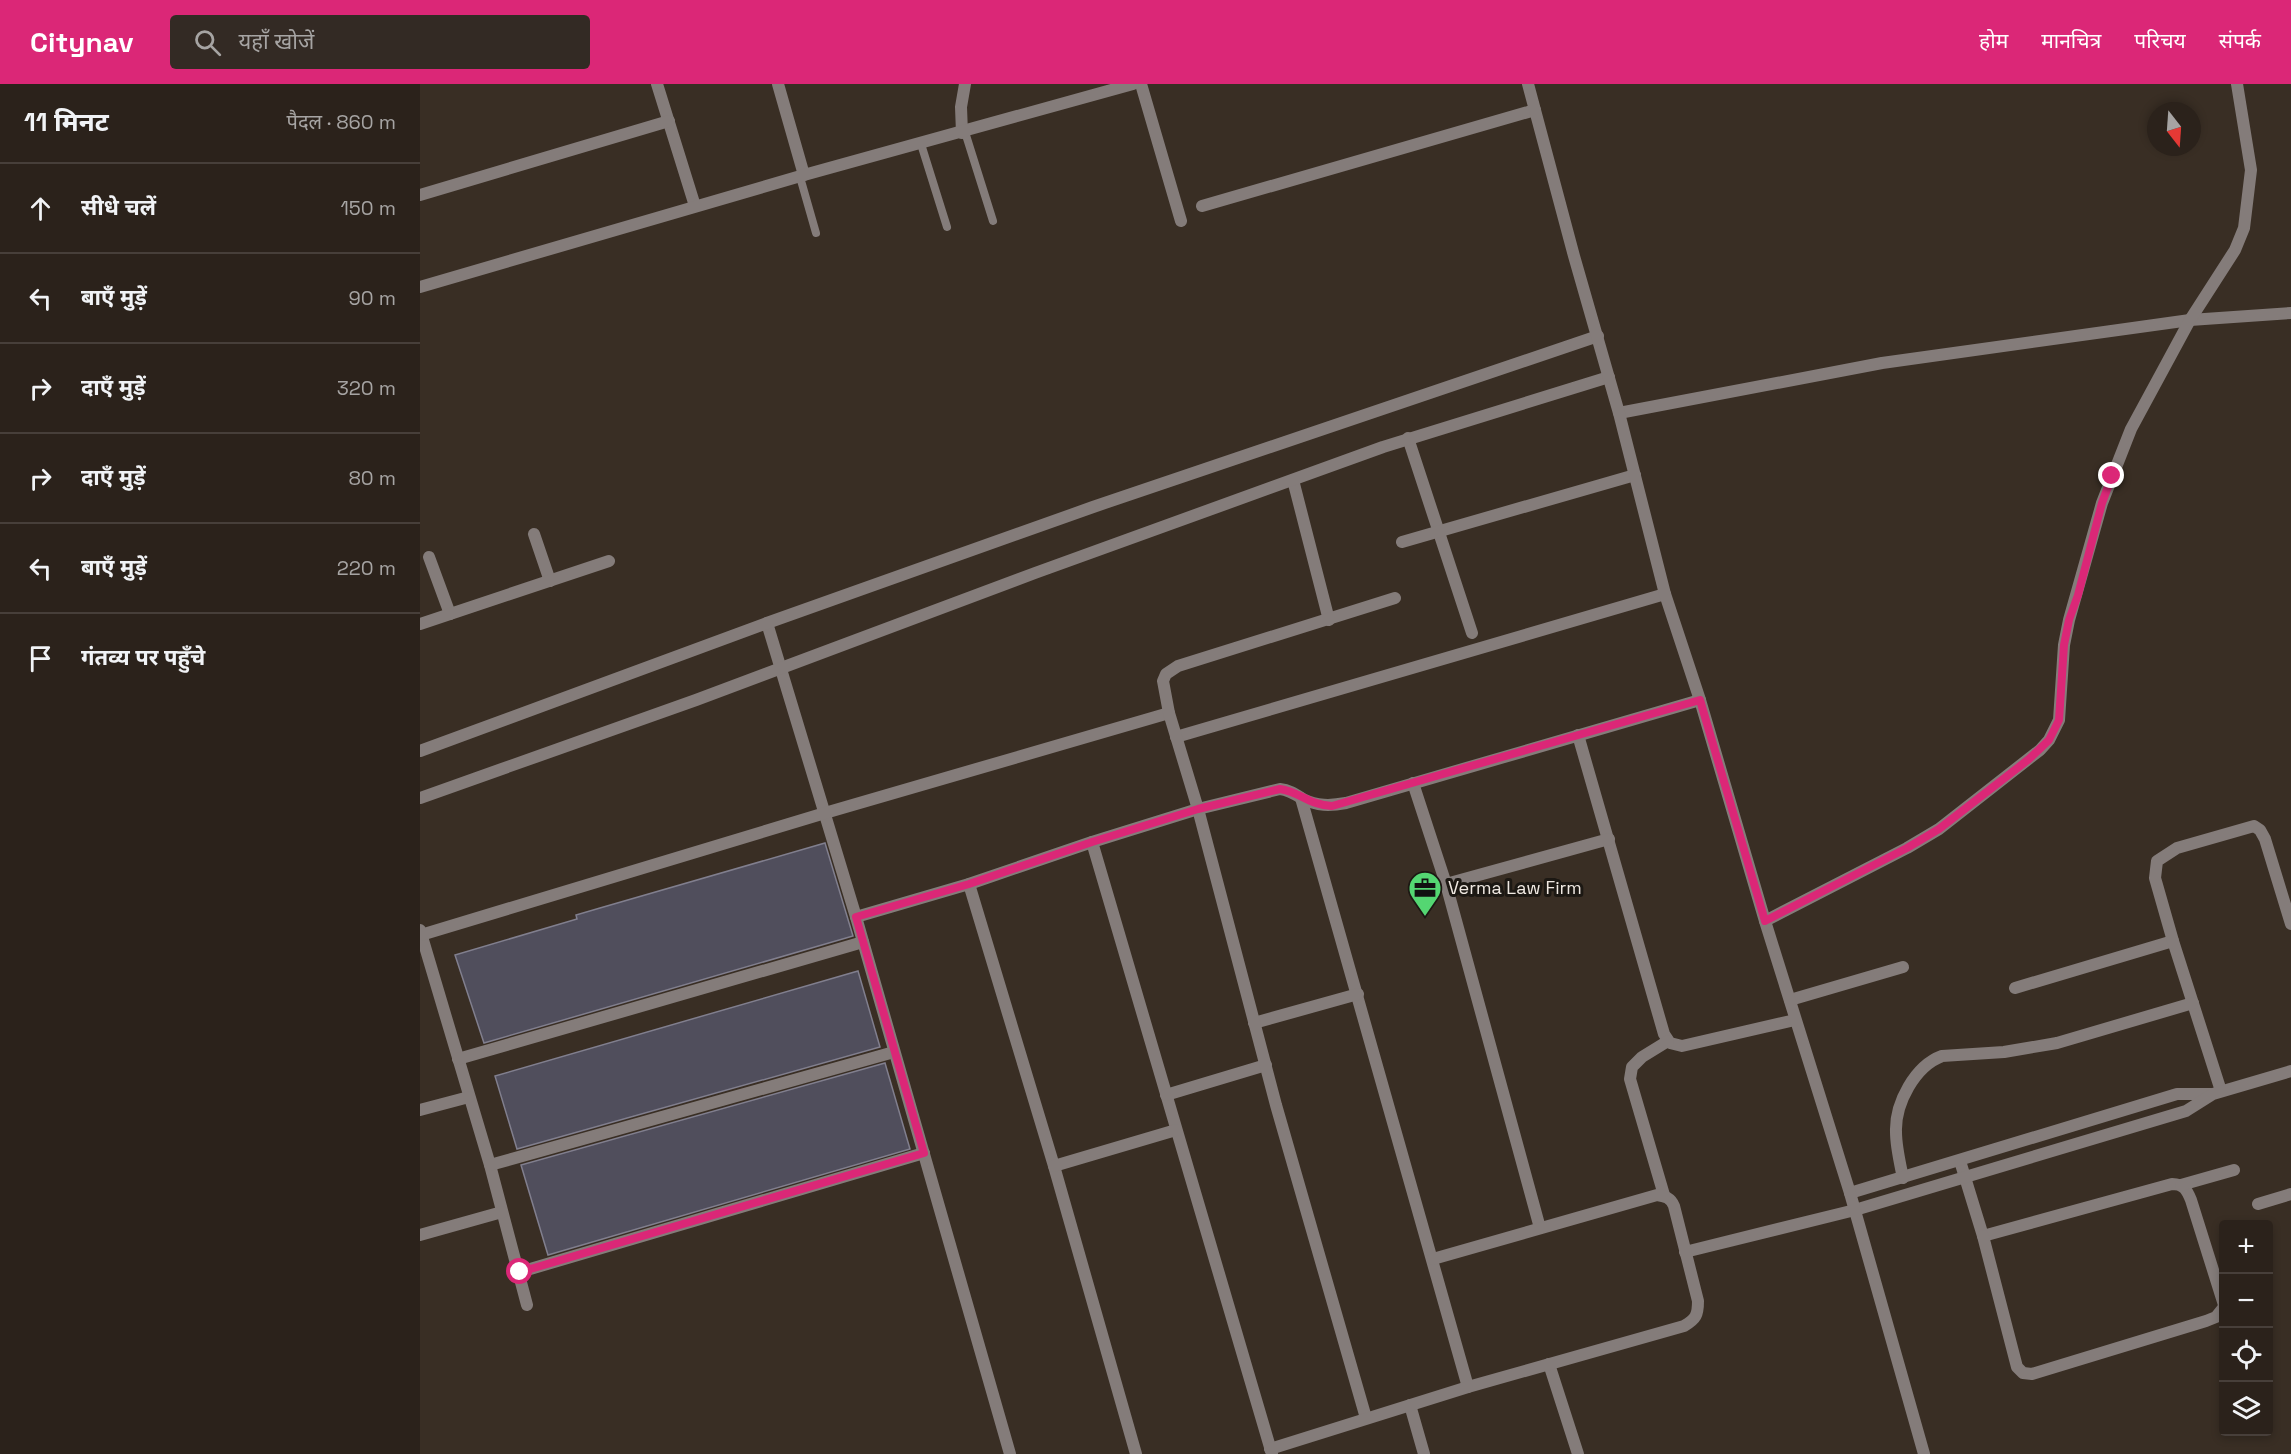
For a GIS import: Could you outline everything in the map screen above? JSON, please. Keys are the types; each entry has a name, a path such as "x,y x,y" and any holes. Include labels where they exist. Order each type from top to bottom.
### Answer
{"street":[{"path":"657,84 695,207"},
{"path":"778,84 802,176"},
{"path":"964,132 961,107 965,84"},
{"path":"420,287 802,176 1133,84"},
{"path":"1141,84 1181,220"},
{"path":"1528,84 1619,413 1665,594 1700,700 1795,1020 1850,1193 1924,1454"},
{"path":"1765,921 1907,848 1939,829 2029,759 2049,740 2059,720 2064,645 2069,620 2078,595 2102,503 2131,429 2190,320 2235,250 2244,228 2251,170 2237,84"},
{"path":"1202,206 1535,110"},
{"path":"420,195 669,121"},
{"path":"1619,413 1882,363 2190,320 2291,313"},
{"path":"420,751 767,623 1116,500 1598,336"},
{"path":"420,798 780,669 1035,573 1408,438 1609,377"},
{"path":"1408,438 1472,633"},
{"path":"1402,542 1635,475"},
{"path":"1293,480 1329,620"},
{"path":"534,534 550,580"},
{"path":"429,557 450,614"},
{"path":"420,624 609,561"},
{"path":"1176,737 1665,594"},
{"path":"1366,1418 1254,1023 1198,809 1169,713 1163,681 1166,674 1178,666 1395,598"},
{"path":"767,623 856,917 1010,1454"},
{"path":"856,917 969,884 1198,809 1280,789 1292,792 1313,804 1332,806 1700,700"},
{"path":"527,1305 490,1165 458,1059 425,971 421,933 1169,713"},
{"path":"1578,735 1664,1034 1668,1041 1682,1046 1795,1020"},
{"path":"1413,783 1446,884 1540,1228"},
{"path":"1300,798 1358,994 1468,1387"},
{"path":"2217,1092 2193,1002 2155,878 2154,868 2157,861 2177,848 2254,826 2260,830 2265,839 2291,924"},
{"path":"1446,884 1609,839"},
{"path":"1092,842 1271,1451 1366,1418 1468,1387 1684,1326 1694,1320 1698,1313 1698,1301 1672,1202 1664,1196 1657,1195 1433,1259"},
{"path":"969,884 1054,1166 1136,1454"},
{"path":"2015,988 2173,941"},
{"path":"458,1059 863,942"},
{"path":"1790,1000 1903,967"},
{"path":"1254,1023 1358,994"},
{"path":"1903,1178 1895,1130 1899,1111 1910,1084 1924,1066 1932,1060 1949,1055 2004,1052 2057,1043 2193,1002"},
{"path":"1664,1196 1630,1079 1632,1067 1668,1041"},
{"path":"490,1165 894,1052"},
{"path":"1166,1095 1266,1065"},
{"path":"1850,1193 2177,1094 2217,1092 2291,1071"},
{"path":"1685,1252 1855,1210 1965,1178 2186,1111 2217,1092"},
{"path":"420,1110 469,1097"},
{"path":"1054,1166 1176,1130"},
{"path":"520,1272 924,1153"},
{"path":"1960,1161 1983,1236 2017,1367 2023,1373 2032,1374 2206,1321 2216,1317 2219,1312"},
{"path":"1983,1236 2172,1184 2181,1185 2234,1170"},
{"path":"2181,1185 2187,1190 2192,1200 2219,1292"},
{"path":"2258,1204 2291,1194"},
{"path":"420,1235 501,1212"},
{"path":"1550,1364 1578,1454"},
{"path":"1410,1405 1424,1454"}],"lane":[{"path":"964,132 993,221"},
{"path":"921,144 947,227"},
{"path":"802,176 816,233"}],"building":[{"path":"825,843 853,936 484,1043 455,955 577,919 576,915"},
{"path":"858,971 880,1047 517,1149 495,1076"},
{"path":"885,1063 910,1149 548,1255 521,1165"}],"place":[{"name":"Verma Law Firm","path":"1425,917"}],"route":[{"path":"520,1272 924,1153 856,917 969,884 1198,809 1280,789 1292,792 1313,804 1332,806 1700,700 1765,921 1907,848 1939,829 2029,759 2049,740 2059,720 2064,645 2069,620 2078,595 2102,503 2112,476"}]}
